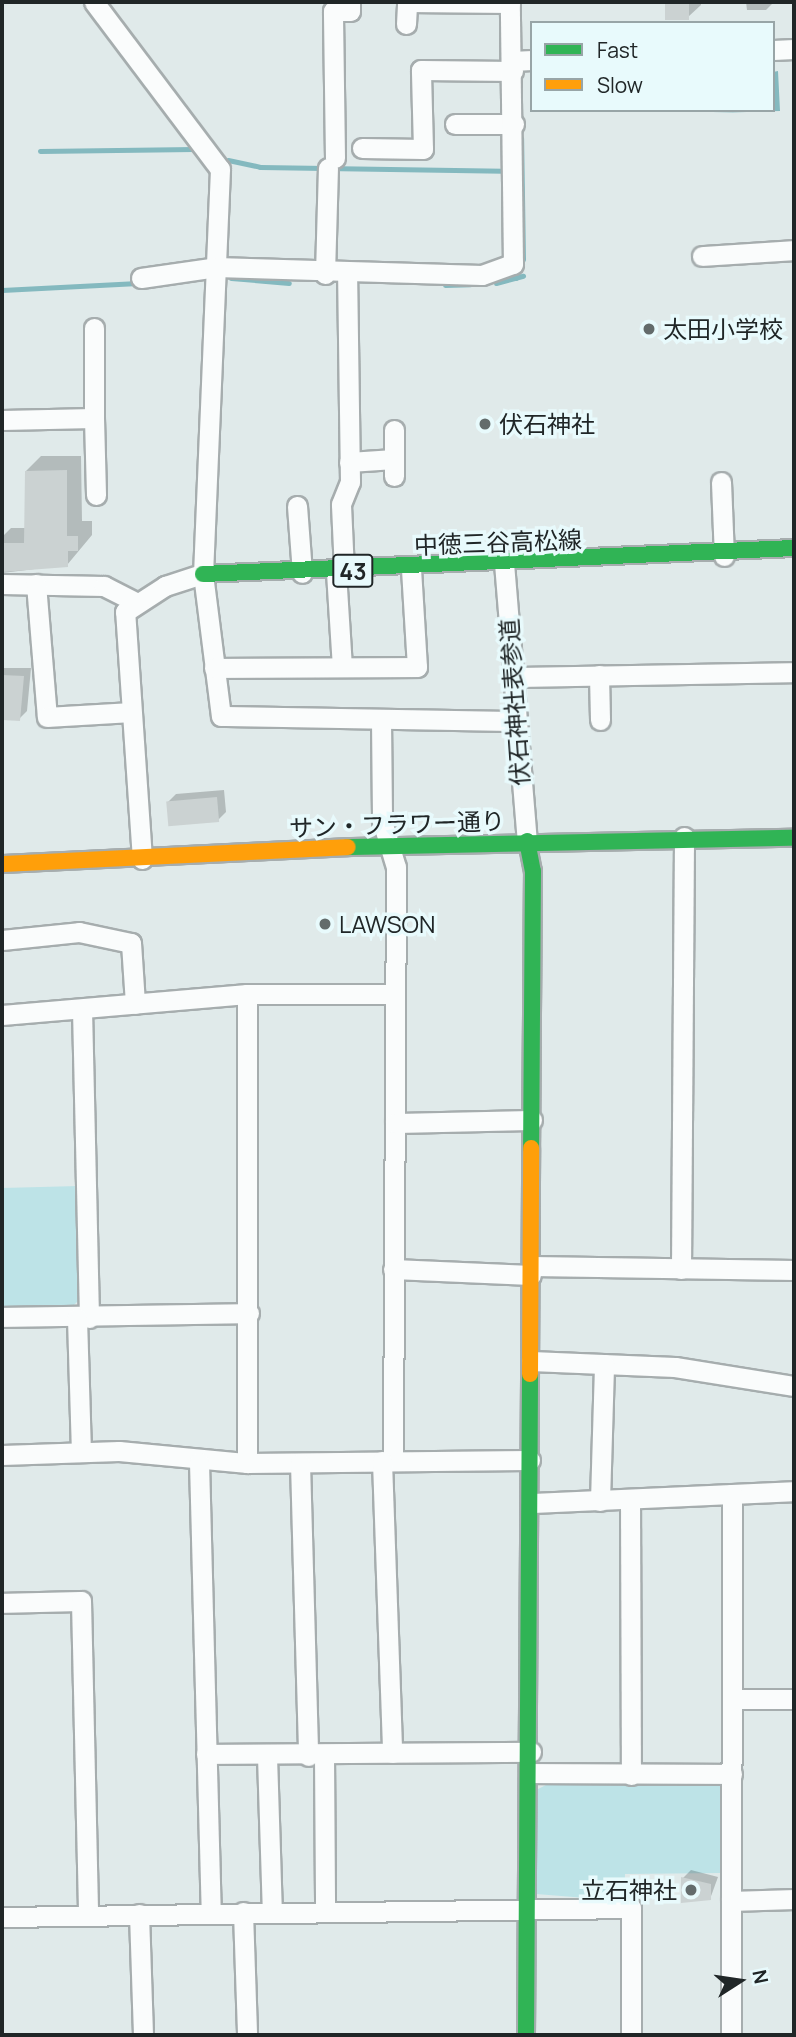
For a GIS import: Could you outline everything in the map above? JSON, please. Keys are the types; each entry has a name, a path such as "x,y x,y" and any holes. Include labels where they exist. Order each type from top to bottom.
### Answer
{"street":[{"path":"94,2 217,159 216,267 203,574 221,716 516,721"},
{"path":"326,275 331,163 332,11 350,11 350,2"},
{"path":"141,278 216,267 326,275 482,275 513,264 514,124 519,64 510,2 407,2 406,24"},
{"path":"775,50 794,49"},
{"path":"362,148 423,149 421,70 519,64"},
{"path":"455,124 514,124"},
{"path":"702,256 794,250"},
{"path":"342,667 341,504 349,462 347,275"},
{"path":"94,328 96,495"},
{"path":"2,420 94,418"},
{"path":"349,462 394,467 394,430"},
{"path":"721,482 724,556"},
{"path":"297,506 302,573"},
{"name":"中徳三谷高松線","path":"203,574 340,572 504,563 724,556 794,548"},
{"name":"伏石神社表参道","path":"504,563 527,841"},
{"path":"214,668 417,667 411,568"},
{"path":"142,859 124,618 136,602 203,574"},
{"path":"2,584 104,586 136,602"},
{"path":"36,584 47,717 131,712"},
{"path":"513,677 794,671"},
{"path":"599,675 600,720"},
{"path":"382,720 382,821 396,867 393,994 395,1123 388,1460 392,1753"},
{"path":"681,1269 684,837"},
{"name":"サン・フラワー通り","path":"2,864 389,845 684,837 794,838"},
{"path":"526,2035 530,1908 532,1270 527,841"},
{"path":"2,940 79,932 131,943 135,1004"},
{"path":"2,1015 247,994 393,994"},
{"path":"247,994 247,1464"},
{"path":"81,1452 82,1009"},
{"path":"395,1123 532,1120"},
{"path":"393,1269 794,1270"},
{"path":"2,1317 83,1318 249,1313"},
{"path":"531,1361 604,1364 794,1386"},
{"path":"600,1501 604,1364"},
{"path":"2,1454 81,1452 247,1464 530,1460"},
{"path":"199,1462 211,1912"},
{"path":"300,1463 325,1910"},
{"path":"531,1503 794,1490"},
{"path":"731,2035 732,1494"},
{"path":"630,1500 631,1775"},
{"path":"2,1603 81,1601 88,1914"},
{"path":"732,1699 794,1699"},
{"path":"206,1754 267,1756 531,1752"},
{"path":"267,1756 272,1911"},
{"path":"531,1773 732,1774"},
{"path":"731,1901 794,1899"},
{"path":"2,1917 325,1910 631,1908 631,2035"},
{"path":"243,1912 247,2035"},
{"path":"139,1914 143,2035"}],"shaded area":[{"path":"778,71 780,111 775,111 775,72"},
{"path":"79,1186 80,1299 73,1306 2,1306 2,1188"},
{"path":"548,1784 722,1786 721,1873 625,1874 624,1901 536,1894 536,1790"}],"building":[{"path":"665,2 689,2 689,20 665,20"},
{"path":"67,470 67,536 78,536 78,551 68,551 68,567 2,572 2,543 24,543 25,471"},
{"path":"2,675 24,676 20,721 2,720"},
{"path":"217,797 219,822 168,826 166,801"},
{"path":"681,1877 711,1884 711,1900 681,1903"}],"waterway":[{"path":"516,278 523,259 521,138"},
{"path":"40,151 194,149"},
{"path":"228,160 260,167 503,171"},
{"path":"496,283 523,276"},
{"path":"231,278 289,283"},
{"path":"2,290 138,283"},
{"path":"445,285 470,284"}],"traffic: fast":[{"path":"203,574 794,548"},
{"path":"348,847 794,838"},
{"path":"527,841 533,871 531,1148"},
{"path":"526,2035 530,1374"}],"traffic: slow":[{"path":"2,864 348,847"},
{"path":"530,1374 531,1148"}],"place":[{"name":"太田小学校","path":"649,329"},
{"name":"伏石神社","path":"485,424"},
{"name":"LAWSON","path":"325,924"},
{"name":"立石神社","path":"691,1890"}]}
